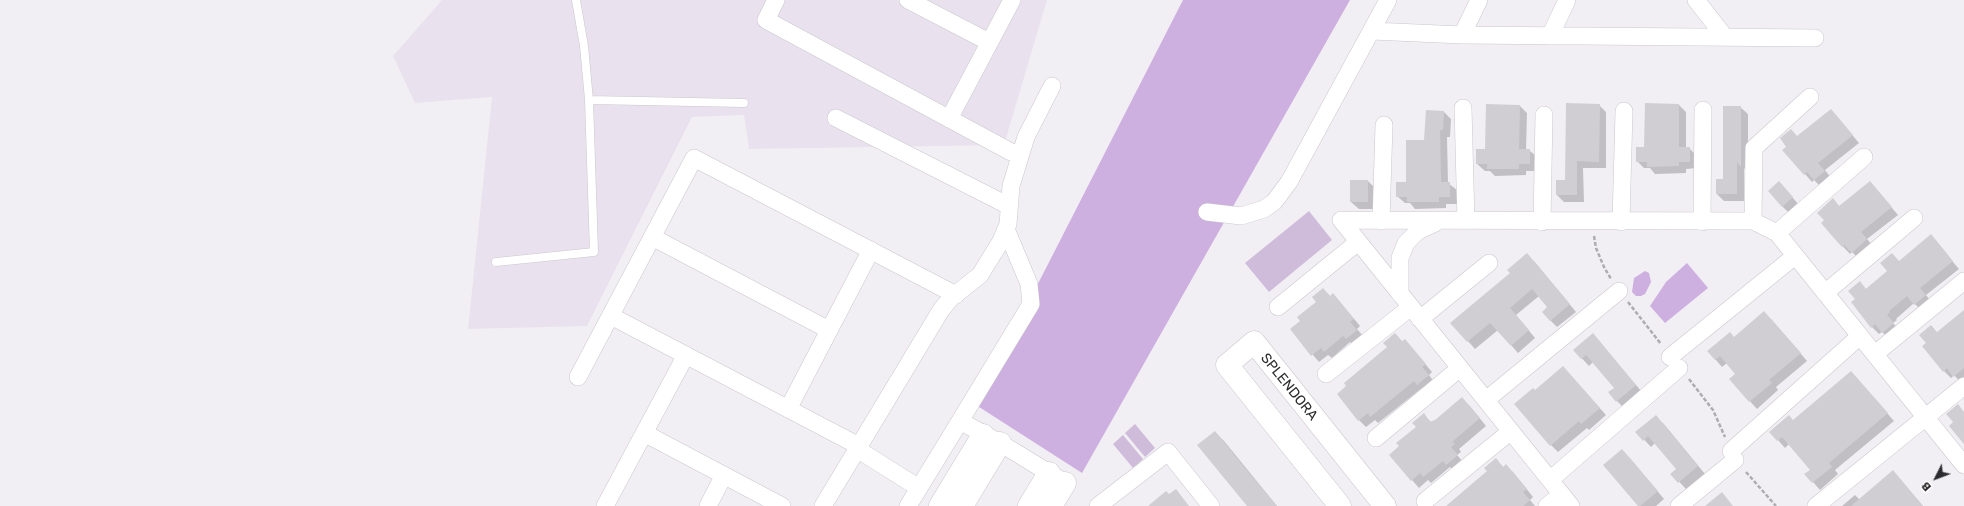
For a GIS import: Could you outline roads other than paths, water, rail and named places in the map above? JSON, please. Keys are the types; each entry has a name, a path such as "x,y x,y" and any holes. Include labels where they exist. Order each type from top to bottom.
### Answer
{"street":[{"path":"776,0 766,20 1011,152"},
{"path":"908,0 989,42"},
{"path":"949,118 1012,0"},
{"path":"1207,212 1241,216 1264,209 1274,202 1289,182 1388,0"},
{"path":"1462,35 1479,0"},
{"path":"1550,36 1567,0"},
{"path":"1696,0 1725,37"},
{"path":"1372,31 1462,35 1815,38"},
{"path":"823,506 941,310 956,294 980,275 992,257 1006,229 1011,186 1026,137 1052,86"},
{"path":"1753,221 1754,148 1810,97"},
{"path":"1463,108 1466,221"},
{"path":"1702,222 1704,110"},
{"path":"1621,222 1624,111"},
{"path":"1542,222 1544,115"},
{"path":"836,118 1009,206"},
{"path":"1381,221 1384,125"},
{"path":"1777,233 1864,157"},
{"path":"578,377 694,158 956,294"},
{"path":"1825,293 1914,218"},
{"path":"1547,506 1566,500 1341,220 1542,222 1753,221 1777,233 1964,465"},
{"path":"1400,294 1400,258 1406,243 1418,231 1432,223 1448,221"},
{"path":"908,506 1031,304 1029,284 1006,229"},
{"path":"652,236 829,330"},
{"path":"1278,307 1358,242"},
{"path":"788,409 871,250"},
{"path":"1550,480 1675,362 1795,256"},
{"path":"1326,374 1489,263"},
{"path":"1875,354 1964,281"},
{"path":"1486,400 1619,291"},
{"path":"611,316 788,409 858,448 919,488"},
{"path":"1679,506 1860,336"},
{"name":"SPLENDORA","path":"1340,506 1227,365 1254,342 1385,506"},
{"path":"605,506 686,355"},
{"path":"1376,438 1460,368"},
{"path":"1816,506 1964,386"},
{"path":"960,421 1057,478"},
{"path":"1426,501 1511,431"},
{"path":"644,433 782,506"},
{"path":"940,506 992,439"},
{"path":"962,506 992,439"},
{"path":"1098,506 1168,452 1211,506"},
{"path":"708,506 724,475"},
{"path":"1029,506 1057,478"},
{"path":"1051,506 1057,478"}],"lane":[{"path":"496,262 594,252 589,100 584,46 576,0"},
{"path":"589,100 744,104"}]}
